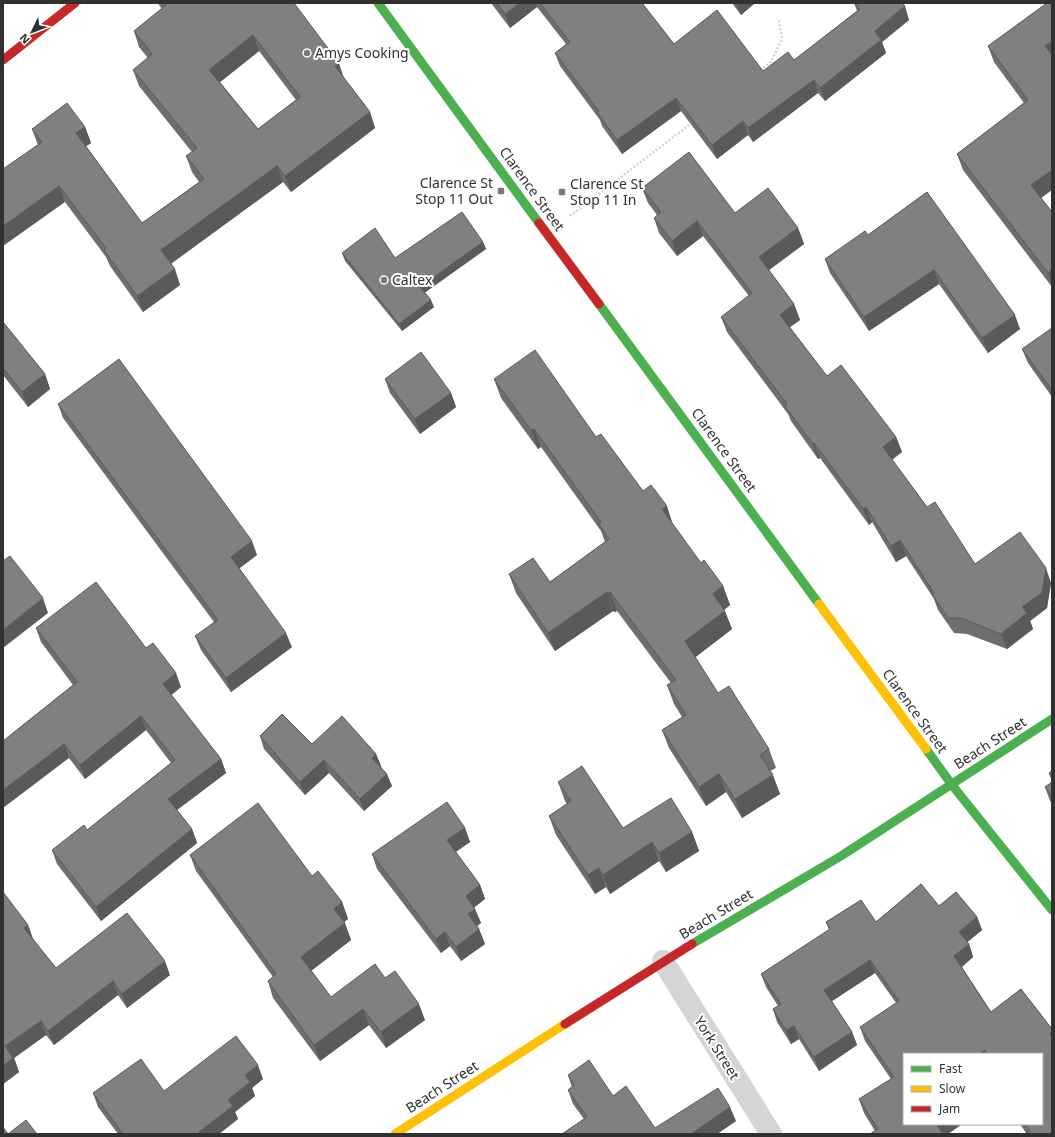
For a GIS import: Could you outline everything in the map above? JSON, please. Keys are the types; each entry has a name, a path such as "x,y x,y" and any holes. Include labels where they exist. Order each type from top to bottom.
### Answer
{"main road":[{"path":"3,60 75,3"},
{"name":"Clarence Street","path":"378,3 952,785 1052,910"},
{"name":"Beach Street","path":"395,1134 663,961 841,856 1052,719"}],"street":[{"name":"York Street","path":"663,961 772,1134"}],"path":[{"path":"758,72 771,62 782,39 778,20"},
{"path":"547,233 696,119"}],"building":[{"path":"164,3 294,3 339,63 335,66 370,112 285,176 277,166 161,250 175,269 137,296 104,250 106,248 59,186 3,226 3,169 42,142 32,129 67,103 85,127 76,133 142,223 204,179 186,156 197,148 133,70 152,54 134,31 166,5","holes":["253,35 300,97 258,129 209,70"]},
{"path":"497,3 520,3 505,14"},
{"path":"540,3 642,3 674,44 717,10 763,71 788,52 794,60 860,9 855,3 902,3 905,6 875,31 881,40 820,88 814,80 748,128 743,121 712,145 676,98 617,140 597,112 599,111 555,53 570,42"},
{"path":"1047,3 1052,3 1052,41 1045,46 1052,55 1052,170 1031,185 1052,212 1052,270 1048,273 957,154 1028,100 988,46"},
{"path":"689,152 735,213 768,188 798,228 759,257 794,304 780,315 827,376 841,365 896,437 883,447 927,507 935,502 975,564 1020,532 1046,568 1042,593 1022,607 1027,613 1001,634 961,618 948,618 900,540 891,546 866,507 863,509 785,406 787,404 721,317 752,293 697,221 672,241 654,218 661,212 642,188"},
{"path":"927,192 1015,315 982,338 934,270 864,317 825,259 865,231 868,235"},
{"path":"462,212 483,242 420,287 431,300 399,324 342,253 375,228 395,258"},
{"path":"3,322 45,374 22,392 3,368"},
{"path":"1052,328 1052,390 1022,349"},
{"path":"535,350 596,437 601,434 643,491 651,485 667,506 662,509 701,563 704,560 723,586 713,594 725,611 685,641 718,693 729,686 769,749 760,755 773,775 735,799 719,774 699,787 662,730 686,715 667,685 676,680 610,592 608,594 607,592 548,633 509,574 533,558 550,582 609,539 599,524 601,522 534,429 531,430 494,379"},
{"path":"421,352 451,393 415,419 385,379"},
{"path":"119,359 252,541 231,557 286,633 226,678 195,636 218,620 58,404"},
{"path":"10,556 43,598 3,630 3,561"},
{"path":"96,582 146,648 153,643 176,673 163,684 221,759 168,799 192,829 96,907 52,850 84,825 87,830 175,760 141,716 80,765 64,744 3,790 3,741 77,682 36,628"},
{"path":"282,714 312,744 342,716 376,754 372,758 387,774 360,799 324,760 300,782 260,736"},
{"path":"582,766 623,828 671,798 692,832 659,853 652,842 603,875 599,868 588,875 549,816 571,801 558,782"},
{"path":"1052,771 1052,778 1049,773"},
{"path":"1052,782 1052,796 1045,787"},
{"path":"447,802 465,828 447,840 480,885 466,896 475,909 468,914 479,929 456,947 445,932 436,939 372,854"},
{"path":"258,803 312,876 318,871 342,902 334,909 345,923 301,957 331,997 375,964 385,978 395,971 419,1004 381,1032 363,1009 314,1045 268,981 276,974 190,855"},
{"path":"921,884 939,906 956,892 977,917 959,932 969,944 954,956 991,1012 1021,989 1052,1029 1052,1033 1050,1034 1052,1037 1052,1134 1025,1134 1030,1131 1025,1125 1043,1125 1043,1053 987,1053 985,1050 980,1053 903,1053 903,1125 937,1125 943,1134 870,1134 878,1129 859,1099 894,1077 860,1027 899,1001 870,960 824,990 852,1032 814,1057 794,1026 786,1030 773,1009 781,1004 761,974 830,929 826,922 861,900 876,922"},
{"path":"3,892 28,925 24,928 56,968 127,913 165,961 122,994 113,981 48,1031 41,1021 5,1046 13,1058 3,1066"},
{"path":"236,1036 258,1065 245,1075 250,1082 228,1100 233,1106 199,1132 201,1134 123,1134 93,1093 141,1059 164,1091"},
{"path":"589,1060 613,1096 626,1086 655,1128 718,1088 730,1107 691,1134 562,1134 587,1117 568,1090 574,1085 568,1075"},
{"path":"26,1120 37,1134 8,1134"},
{"path":"3,1127 8,1134 3,1134"}],"traffic: fast":[{"path":"378,3 539,223"},
{"path":"599,304 819,604"},
{"path":"692,944 841,856 1052,719"},
{"path":"926,749 952,785 1052,910"}],"traffic: slow":[{"path":"819,604 926,749"},
{"path":"395,1134 565,1024"}],"traffic: jam":[{"path":"3,60 75,3"},
{"path":"539,223 599,304"},
{"path":"565,1024 692,944"}],"place":[{"name":"Amys Cooking","path":"307,53"},
{"name":"Clarence St Stop 11 Out","path":"501,191"},
{"name":"Clarence St Stop 11 In","path":"562,192"},
{"name":"Caltex","path":"384,280"}]}
